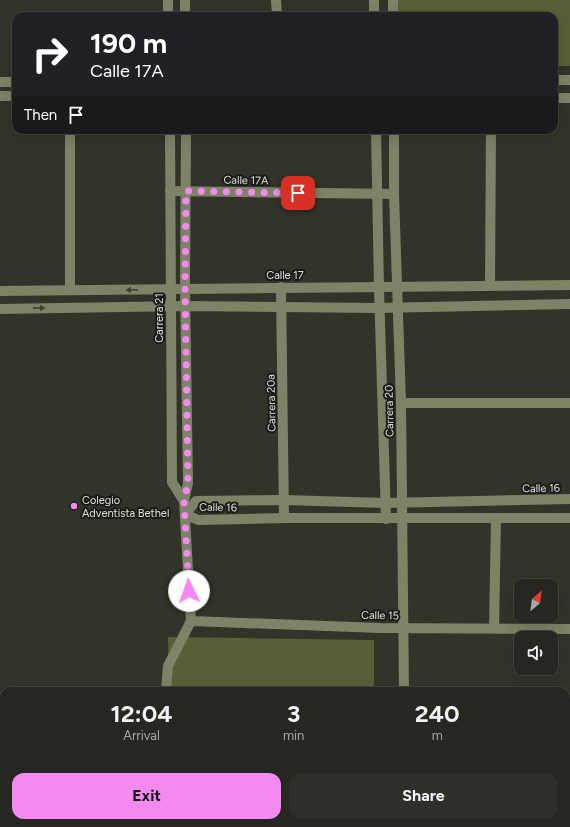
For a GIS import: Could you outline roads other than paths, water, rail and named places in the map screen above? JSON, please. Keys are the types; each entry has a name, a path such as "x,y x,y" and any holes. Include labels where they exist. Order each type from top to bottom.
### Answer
{"street":[{"path":"168,0 168,12"},
{"path":"185,0 185,12"},
{"path":"276,0 277,12"},
{"path":"374,0 374,12"},
{"path":"393,0 393,12"},
{"path":"558,80 570,80"},
{"path":"0,82 12,82"},
{"path":"0,96 12,96"},
{"path":"558,98 570,98"},
{"path":"70,134 70,290"},
{"name":"Carrera 21","path":"170,134 172,482 184,501"},
{"name":"Carrera 21","path":"166,687 168,666 190,621 184,501 188,483 185,306 186,134"},
{"name":"Carrera 20","path":"376,134 378,288 386,519"},
{"name":"Carrera 20","path":"394,134 394,194 401,402 404,687"},
{"path":"490,286 491,134"},
{"name":"Calle 17A","path":"170,191 394,194"},
{"name":"Calle 17","path":"0,291 570,285"},
{"name":"Carrera 20a","path":"282,287 284,518"},
{"path":"0,309 171,306 398,308 570,304"},
{"path":"401,402 570,403"},
{"name":"Calle 16","path":"570,499 402,501 385,503 285,500 196,501 185,514 198,520 284,518 570,518"},
{"path":"494,628 496,519"},
{"name":"Calle 15","path":"190,621 404,628 570,629"}],"place":[{"name":"Colegio Adventista Bethel","path":"74,506"}]}
